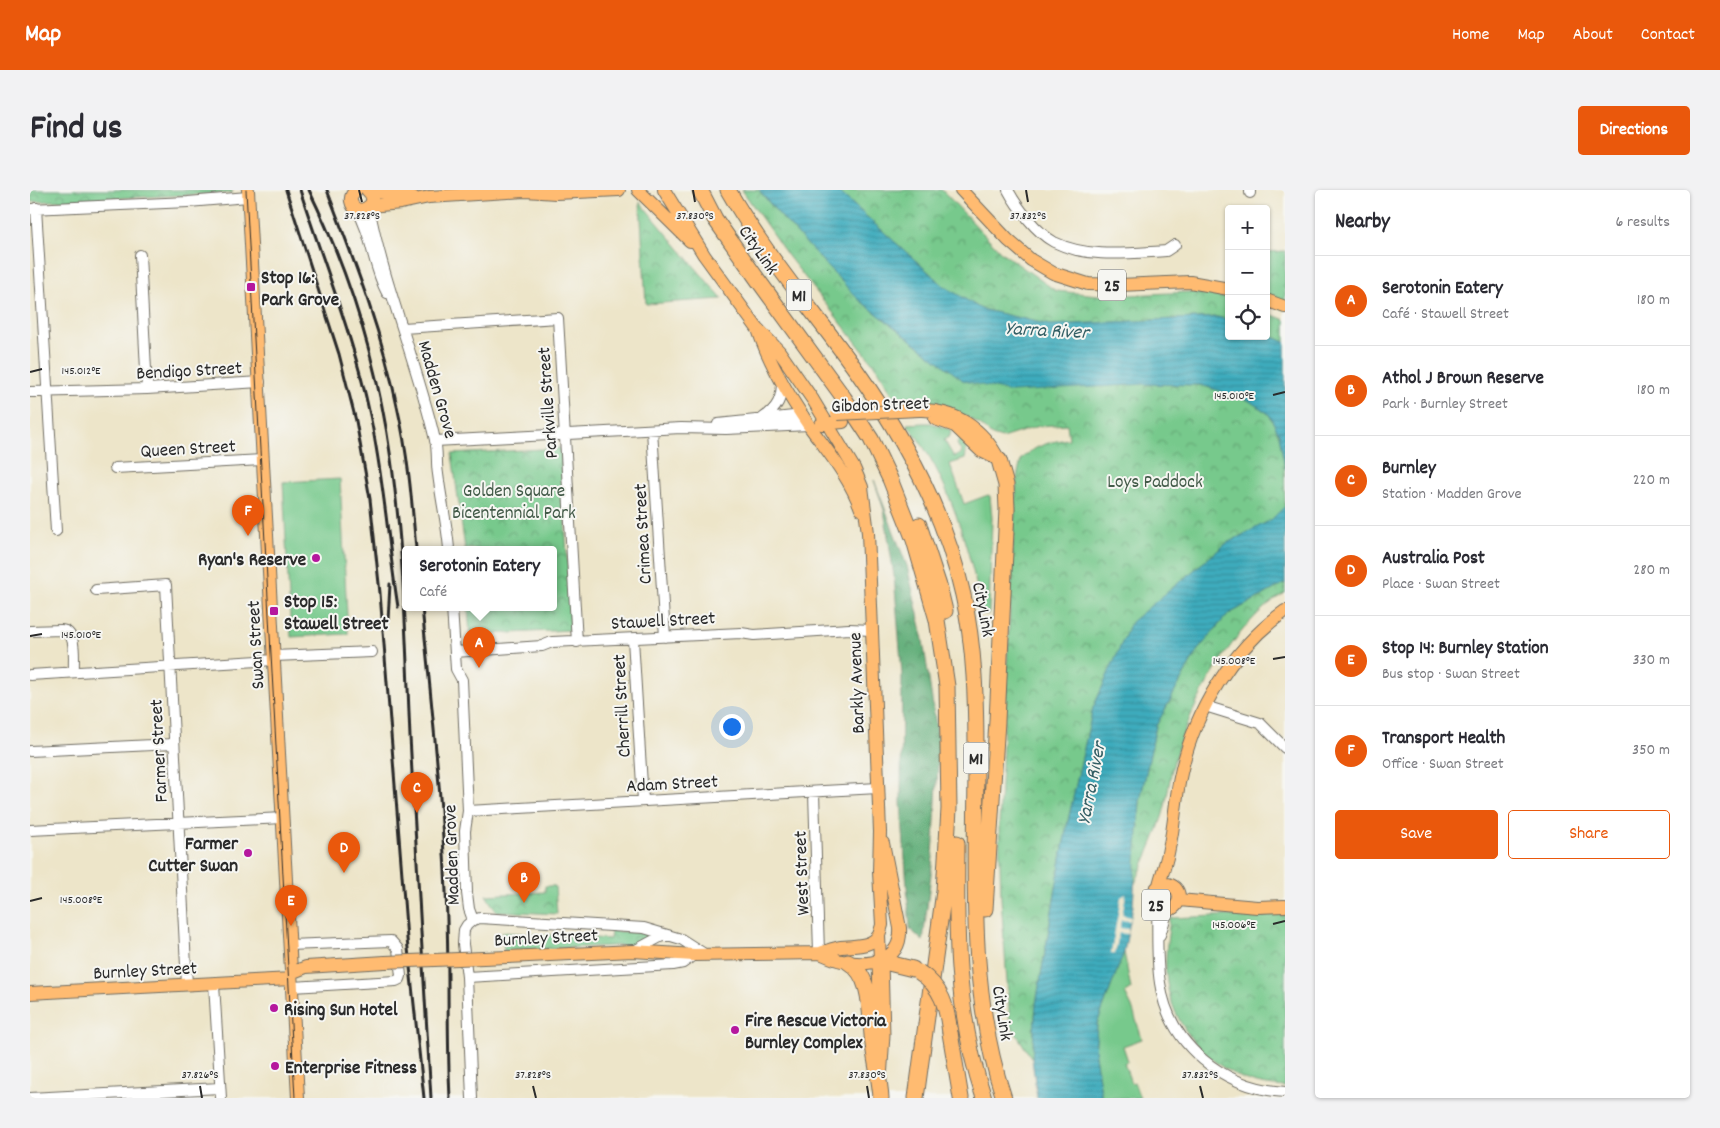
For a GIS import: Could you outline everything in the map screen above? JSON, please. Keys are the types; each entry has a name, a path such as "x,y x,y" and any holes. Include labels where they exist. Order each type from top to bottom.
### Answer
{"highway":[{"name":"CityLink","path":"700,190 715,219 844,398 871,439 902,507 925,575 937,620 947,686 949,800 947,858 916,1098"},
{"name":"CityLink","path":"728,190 755,235 856,369 896,430 928,490 948,543 963,595 974,668 976,716 976,913 980,991 989,1049 1004,1098"},
{"name":"M1","path":"871,439 906,492 917,519 939,586 948,628 957,690 957,954 963,1009 972,1056 984,1098"},
{"path":"980,991 998,713 1007,509 1006,485 999,460"},
{"path":"893,952 932,982 942,996 946,1009 961,1098"},
{"path":"881,1098 880,960 916,971"},
{"path":"848,962 858,970 866,988 873,1047 880,1079"}],"main road":[{"name":"Madden Grove","path":"346,190 362,206"},
{"path":"362,206 372,199 364,190"},
{"path":"420,198 364,190 351,196 362,206 401,203 420,198 533,190 556,194 619,190"},
{"path":"638,190 704,255"},
{"path":"664,190 704,255 757,328"},
{"name":"25","path":"961,190 1008,240 1031,260 1053,273 1088,284 1119,286 1190,282 1225,288"},
{"name":"Swan Street","path":"248,193 260,382 298,1098"},
{"path":"1270,302 1285,308"},
{"name":"Barkly Avenue","path":"757,328 782,380 806,420 850,485 859,504 868,533"},
{"name":"Barkly Avenue","path":"757,328 779,351 833,418 860,480 864,494 868,533 880,832 879,872 882,927 879,935 880,960"},
{"name":"Gibdon Street","path":"806,420 921,414 976,430 986,440 999,460"},
{"name":"Gibdon Street","path":"962,426 983,453 999,460"},
{"path":"975,445 976,430"},
{"name":"25","path":"1165,885 1180,775 1193,732 1205,706 1225,672 1269,622 1285,611"},
{"name":"Barkly Avenue","path":"880,832 887,857 899,924 900,938 893,952"},
{"name":"25","path":"1165,885 1178,891 1179,900 1175,906 1163,908 1154,904 1153,891 1165,885"},
{"name":"25","path":"1179,900 1257,907 1285,906"},
{"path":"879,935 893,952 888,957 880,960"},
{"name":"Burnley Street","path":"30,993 291,980 306,967 385,962 633,951 700,955 820,953 866,944 879,935"},
{"name":"Burnley Street","path":"820,953 848,962 880,960"}],"street":[{"path":"1008,190 1037,228 1053,242 1104,254 1166,251 1174,245"},
{"path":"56,531 48,392 33,208 188,202 248,193"},
{"name":"Madden Grove","path":"362,206 379,276 403,328 436,441 437,471 449,546"},
{"path":"140,255 147,389"},
{"name":"Parkville Street","path":"403,328 558,318 577,642"},
{"path":"762,418 778,404 782,380"},
{"name":"Bendigo Street","path":"30,392 147,389 260,382"},
{"name":"Gibdon Street","path":"436,441 698,427 762,418 806,420"},
{"name":"Gibdon Street","path":"698,427 726,429 806,420"},
{"name":"Crimea Street","path":"652,430 665,637"},
{"name":"Queen Street","path":"115,468 263,460"},
{"name":"Farmer Street","path":"96,590 166,585 187,985"},
{"name":"Madden Grove","path":"452,611 456,669 462,680 468,811 465,831 469,909 473,920 467,925 464,933 463,951 472,1098"},
{"name":"Stawell Street","path":"455,652 542,646 552,642 741,633 754,635 849,629 872,630"},
{"path":"30,631 65,630 70,634 74,672"},
{"name":"Cherrill Street","path":"633,638 643,801"},
{"path":"30,674 372,652"},
{"path":"1205,706 1260,723 1285,748"},
{"path":"30,751 173,744"},
{"name":"Adam Street","path":"468,811 878,788"},
{"name":"West Street","path":"814,793 820,953"},
{"path":"30,830 282,818"},
{"path":"1163,908 1158,942 1160,984 1165,1006 1182,1039 1205,1062 1226,1076 1256,1088 1285,1092"},
{"name":"Burnley Street","path":"466,977 673,965 683,964 700,955 684,940 639,928 480,918 473,920"},
{"path":"633,951 660,937 670,935"},
{"name":"Burnley Street","path":"290,944 386,940 398,949 400,976 400,979 396,981 291,980"},
{"path":"30,1098 221,1093 214,984"}],"green space":[{"path":"30,190 232,190 232,193 30,202"},
{"name":"Loys Paddock","path":"742,190 759,190 776,211 858,299 964,381 1201,385 1248,400 1269,414 1279,434 1284,460 1285,506 1271,520 1227,543 1132,622 1093,708 1066,830 1036,1004 1032,1059 1010,1024 1001,899 999,825 1014,527 1017,477 1021,459 1026,454 1043,445 1069,439 1067,424 1039,426 1002,438 992,435 979,424 960,413 916,404 898,404 879,371 788,256"},
{"path":"837,190 942,190 1001,252 1056,291 1109,296 1189,292 1210,294 1225,297 1225,320 1218,317 1050,325 981,309 944,286"},
{"path":"640,202 722,299 646,304"},
{"path":"1285,251 1285,310 1270,304 1270,252"},
{"path":"1270,314 1285,320 1285,342 1270,336"},
{"path":"931,423 951,430 950,436 944,440 954,457 962,453 957,444 960,439 965,446 965,459 950,464 964,504 988,495 990,496 992,518 989,614 983,614 964,539 946,490 922,444 907,424"},
{"name":"Golden Square Bicentennial Park","path":"561,448 571,630 470,635 468,611 557,611 557,546 465,546 452,454"},
{"name":"Ryan's Reserve","path":"340,479 348,634 291,637 283,482"},
{"path":"874,480 907,566 921,627 939,746 933,857 923,941 910,929 901,803 902,674 894,576 884,510"},
{"path":"1285,583 1285,593 1266,606 1232,644 1216,667 1191,716 1174,761 1165,808 1160,823 1133,888 1140,801 1156,726 1197,651 1227,615"},
{"path":"545,886 555,886 557,914 496,911 486,895 545,892"},
{"path":"1165,889 1170,891 1172,896 1170,901 1165,903 1160,901 1158,896 1160,891"},
{"path":"1285,913 1285,1087 1244,1079 1228,1071 1201,1049 1180,1022 1173,1006 1168,989 1166,965 1170,918"},
{"path":"611,931 646,933 655,936 632,945 504,951 502,932 610,939"},
{"path":"1124,952 1131,989 1125,993 1132,1007 1142,1039 1123,1046 1128,1061 1124,1063 1131,1083 1134,1082 1140,1098 1102,1098 1095,1056 1097,1024"}],"water":[{"name":"Yarra River","path":"759,190 837,190 944,286 981,309 1050,325 1218,317 1225,320 1225,340 1270,340 1270,336 1285,342 1285,469 1279,434 1269,414 1248,400 1201,385 1145,384 1011,392 964,381 858,299 776,211"},
{"name":"Yarra River","path":"1285,506 1285,583 1227,615 1197,651 1156,726 1140,801 1133,906 1124,952 1097,1024 1095,1056 1102,1098 1037,1098 1032,1059 1036,1004 1066,830 1093,708 1131,622 1227,543 1271,520"}],"pier":[{"path":"1126,894 1122,915 1131,917 1130,921 1121,920 1120,928 1128,929 1128,934 1119,933 1115,953 1111,953 1121,897"}],"tram line":[{"path":"246,190 295,1098"}],"railway":[{"path":"286,190 339,354 356,421 370,499 380,593 407,939 424,1098"},
{"path":"300,190 356,358 370,415 379,463 398,607"},
{"path":"309,190 350,288 370,356 391,459 402,570"},
{"path":"327,190 366,297 391,378 407,460 416,546"},
{"path":"388,621 390,584"},
{"path":"405,611 412,782 431,1098"},
{"path":"422,611 443,841 448,942 450,1098"}],"place":[{"name":"Stop 16: Park Grove","path":"251,287"},
{"name":"Transport Health","path":"248,536"},
{"name":"Ryan's Reserve","path":"316,558"},
{"name":"Stop 15: Stawell Street","path":"274,611"},
{"name":"Serotonin Eatery","path":"479,668"},
{"name":"Burnley","path":"417,813"},
{"name":"Farmer Cutter Swan","path":"248,853"},
{"name":"Australia Post","path":"344,873"},
{"name":"Athol J Brown Reserve","path":"524,903"},
{"name":"Stop 14: Burnley Station","path":"291,926"},
{"name":"Rising Sun Hotel","path":"274,1008"},
{"name":"Fire Rescue Victoria Burnley Complex","path":"735,1030"},
{"name":"Enterprise Fitness","path":"275,1066"}]}
